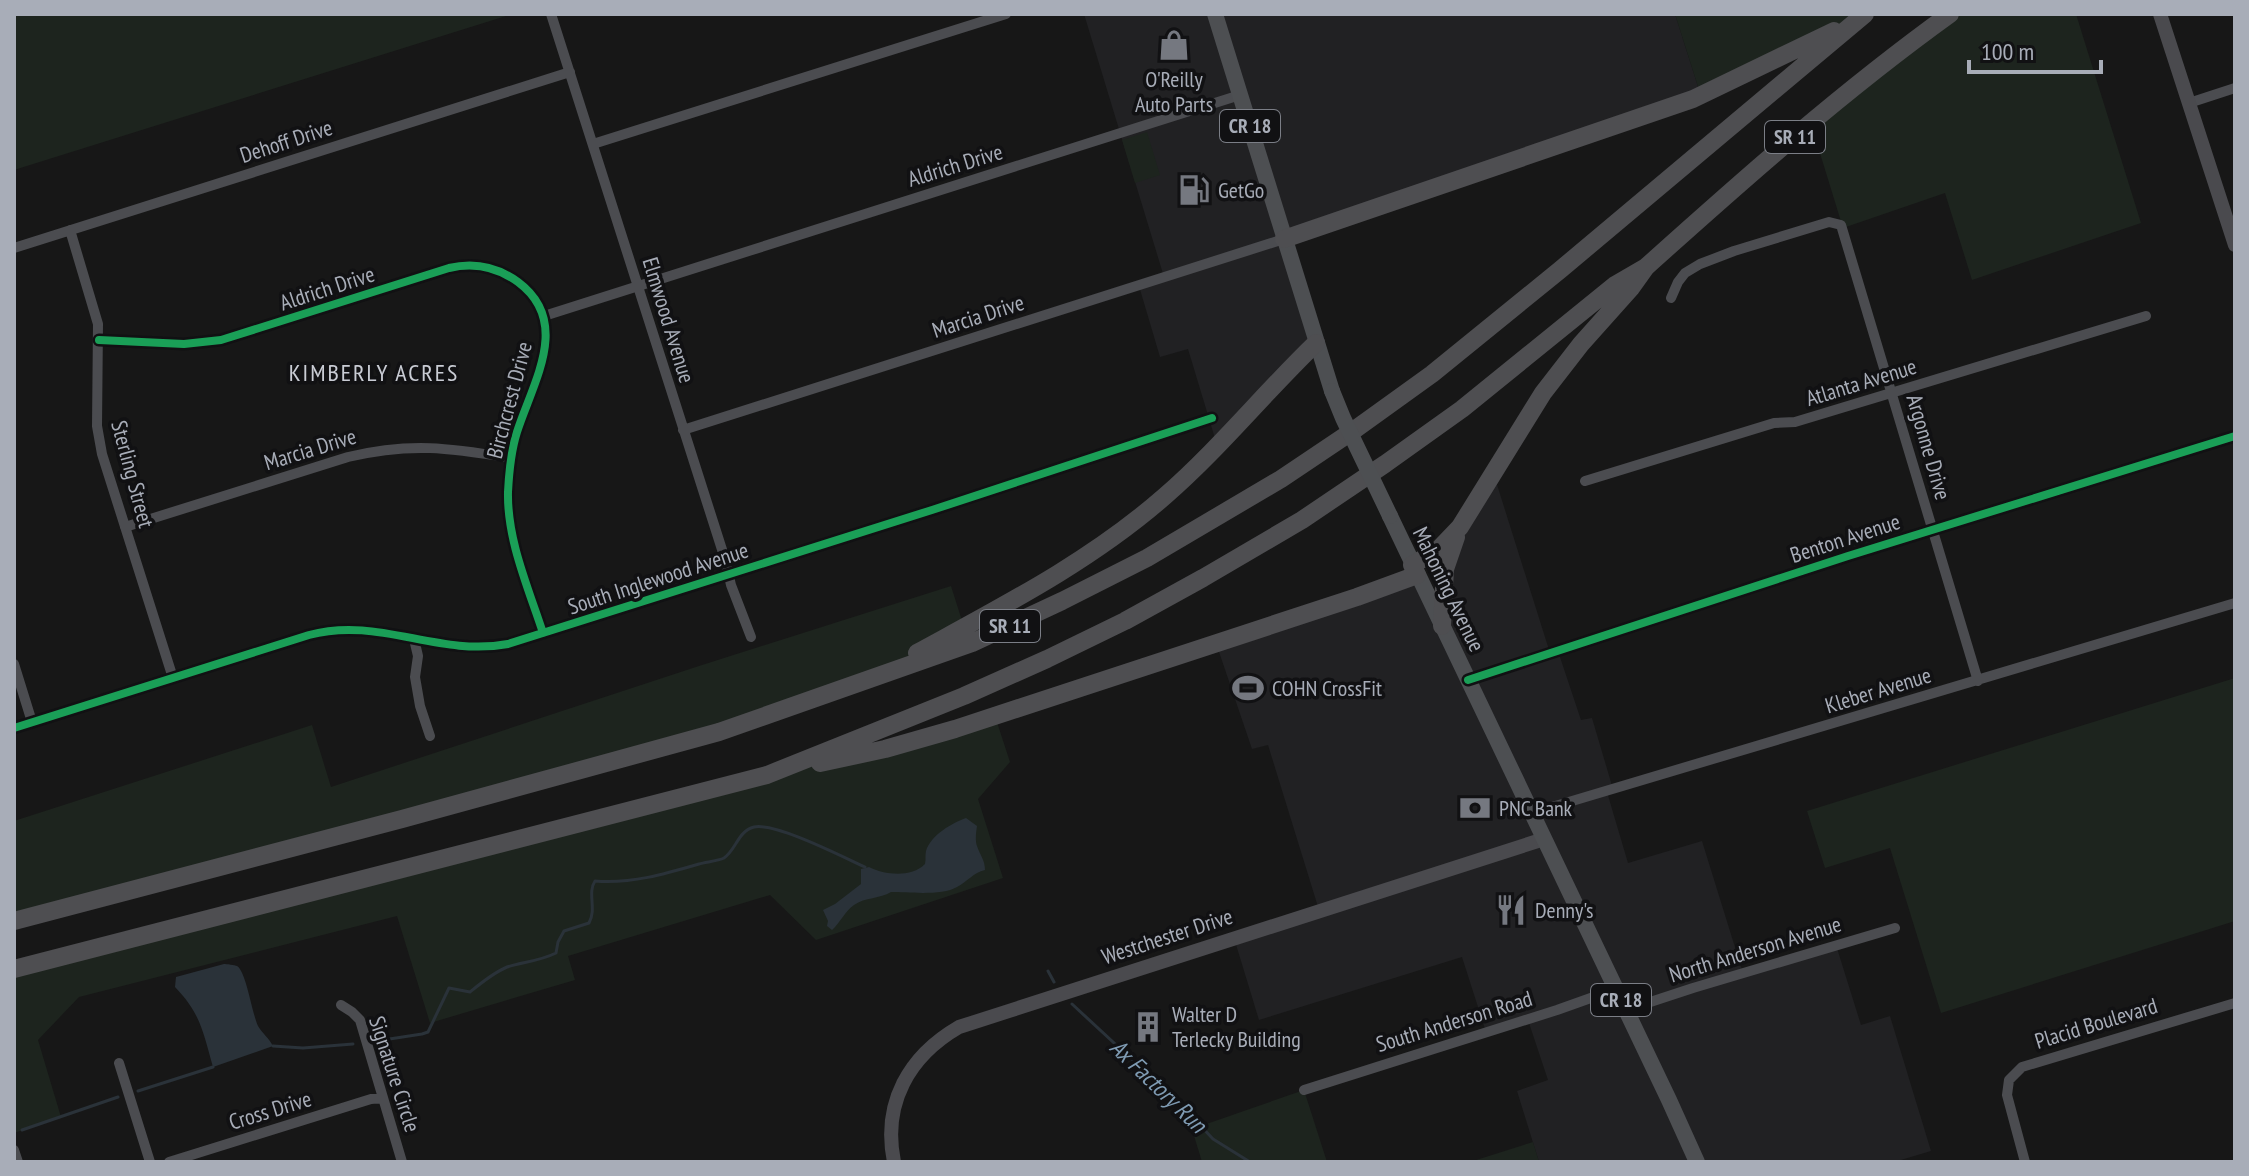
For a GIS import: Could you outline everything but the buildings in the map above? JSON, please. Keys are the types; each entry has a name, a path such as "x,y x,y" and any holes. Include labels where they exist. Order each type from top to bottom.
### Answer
{"highway":[{"name":"SR 11","path":"14,969 767,775 964,696 1125,621 1302,520 1462,409 1608,291 1646,267 1836,102 1950,14"},
{"name":"SR 11","path":"14,921 647,753 788,709 972,643 1062,601 1214,520 1329,448 1432,374 1858,19"},
{"path":"1284,239 1693,99 1858,19"},
{"path":"767,775 885,749 955,729 1357,597 1414,570 1460,527 1550,383 1646,267"},
{"path":"872,678 1036,587 1125,528 1190,472 1316,343"},
{"path":"1442,626 1445,569 1460,527"}],"main road":[{"name":"Mahoning Avenue","path":"1215,14 1316,343 1348,430 1697,1162"}],"street":[{"name":"Elmwood Avenue","path":"551,14 751,637"},
{"path":"593,144 1006,14"},
{"path":"2160,14 2235,245"},
{"name":"Dehoff Drive","path":"14,248 570,72"},
{"path":"2189,103 2235,88"},
{"name":"Aldrich Drive","path":"99,340 184,344 221,340 466,265 487,266 508,274 522,284 544,316 1240,95"},
{"name":"Argonne Drive","path":"1671,298 1685,273 1700,264 1829,222 1841,225 1978,681"},
{"name":"Sterling Street","path":"70,230 96,311 99,340 98,436 173,678"},
{"name":"Marcia Drive","path":"683,430 1284,239"},
{"name":"Birchcrest Drive","path":"543,633 511,530 508,494 517,431 546,349 544,316"},
{"name":"Atlanta Avenue","path":"1585,481 1774,423 1795,422 1892,394 2146,316"},
{"name":"South Inglewood Avenue","path":"14,728 329,630 364,630 450,646 508,644 1212,418"},
{"name":"Benton Avenue","path":"1468,680 1932,529 2235,436"},
{"name":"Marcia Drive","path":"125,527 376,450 433,447 512,458"},
{"name":"Kleber Avenue","path":"1532,813 2235,603"},
{"path":"414,639 418,656 415,677 430,736"},
{"path":"14,664 32,722"},
{"name":"Westchester Drive","path":"894,1162 893,1115 905,1079 931,1045 959,1027 1544,839"},
{"name":"North Anderson Avenue","path":"1626,1010 1895,928"},
{"name":"South Anderson Road","path":"1304,1090 1616,989"},
{"name":"Placid Boulevard","path":"2025,1162 2007,1095 2009,1080 2022,1067 2235,1003"},
{"name":"Signature Circle","path":"341,1005 360,1020 402,1162"},
{"path":"119,1063 150,1162"},
{"name":"Cross Drive","path":"169,1162 371,1099 383,1098"},
{"path":"14,1150 18,1162"}],"shaded area":[{"path":"14,14 512,14 14,170"},
{"path":"1084,14 1675,14 1701,96 1285,239 1316,343 1217,445 1188,349 1160,357 1139,286 1164,277"},
{"path":"1675,14 1865,14 1701,96"},
{"path":"1950,14 2076,14 2141,223 1972,280 1945,193 1843,228 1811,124"},
{"path":"1147,132 1160,175 1135,183 1122,140"},
{"path":"1494,475 1550,653 1558,651 1581,720 1592,718 1613,789 1607,792 1628,863 1702,841 1743,973 1836,945 1861,1025 1890,1016 1931,1151 1894,1162 1539,1162 1517,1091 1548,1080 1528,1020 1486,1032 1462,957 1259,1020 1234,938 1319,910 1268,745 1252,749 1216,643 1417,575 1441,624 1445,569"},
{"path":"951,586 964,627 872,678 788,709 14,921 14,821 312,725 331,787"},
{"path":"2235,678 2235,921 1941,1013 1890,848 1825,868 1807,811"},
{"path":"995,716 1010,762 978,799 1003,878 816,940 770,895 568,956 575,980 430,1023 397,916 79,997 38,1040 61,1117 14,1133 14,969"},
{"path":"966,818 977,826 976,844 985,870 951,890 891,892 858,902 832,930 827,926 823,910 861,884 861,869 869,867 898,874 913,872 925,864 926,851 932,840 949,826"},
{"path":"224,964 240,969 258,1026 273,1046 213,1067 196,1015 175,987 176,977"},
{"path":"1304,1090 1327,1162 1202,1162 1192,1129"},
{"path":"1533,1142 1539,1162 1470,1162"}],"waterway":[{"name":"Ax Factory Run","path":"383,1040 428,1032 449,988 470,992 507,967 556,953 564,931 589,923 595,881 648,877 721,859 728,855 744,832 754,827 793,835 865,867"},
{"name":"Ax Factory Run","path":"1048,971 1054,982"},
{"name":"Ax Factory Run","path":"1072,1004 1181,1105 1213,1139 1250,1162"},
{"name":"Ax Factory Run","path":"273,1046 303,1048 353,1044"},
{"name":"Ax Factory Run","path":"138,1091 213,1067"},
{"name":"Ax Factory Run","path":"22,1130 118,1097"}],"cycle path":[{"path":"99,340 184,344 221,340 458,266 493,269 518,282 534,298 543,315 546,334 539,373 513,447 508,484 509,510 520,563 543,633"},
{"path":"14,728 309,635 335,630 360,630 457,645 482,647 508,644 1212,418"},
{"path":"1468,680 1848,556 2235,436"}],"place":[{"name":"O'Reilly Auto Parts","path":"1174,45"},
{"name":"GetGo","path":"1194,190"},
{"name":"COHN CrossFit","path":"1248,688"},
{"name":"PNC Bank","path":"1475,808"},
{"name":"Denny's","path":"1511,910"},
{"name":"Walter D Terlecky Building","path":"1148,1027"}],"district":[{"name":"KIMBERLY ACRES","path":"374,373"}]}
